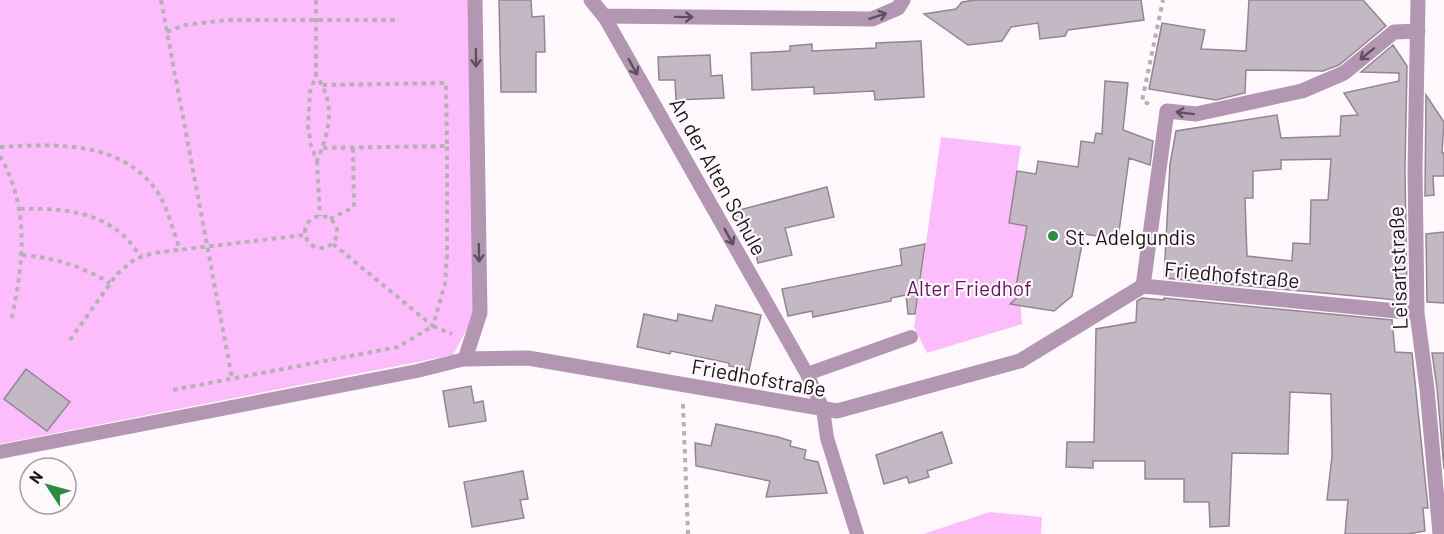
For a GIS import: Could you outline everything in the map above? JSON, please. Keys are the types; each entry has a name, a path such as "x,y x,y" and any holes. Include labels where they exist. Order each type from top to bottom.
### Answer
{"street":[{"path":"465,359 480,313 475,0"},
{"name":"An der Alten Schule","path":"591,0 604,16"},
{"path":"604,16 872,19 898,8 903,0"},
{"name":"Leisartstraße","path":"1418,0 1415,169 1417,313 1427,389 1440,534"},
{"path":"1143,286 1167,111 1196,114 1302,91 1344,73 1394,32 1418,30"},
{"name":"Friedhofstraße","path":"465,359 528,358 837,411 1020,362 1143,286 1417,313"}],"lane":[{"name":"An der Alten Schule","path":"604,16 807,374 823,409 828,438 857,534"},
{"path":"807,374 911,337"},
{"path":"0,452 417,371 465,359"}],"path":[{"path":"161,0 232,378"},
{"path":"316,0 316,75 310,92 308,126 311,146 317,161 320,216"},
{"path":"1142,101 1163,0"},
{"path":"167,32 185,24 227,20 394,20"},
{"path":"316,75 329,99 329,118 323,148 317,161"},
{"path":"173,390 398,347 433,326 445,284 447,256 446,84 323,85"},
{"path":"0,147 69,146 96,150 119,158 138,172 156,191 180,250"},
{"path":"323,148 447,146"},
{"path":"330,219 354,207 353,148"},
{"path":"0,156 16,190 22,227 20,275 11,322"},
{"path":"20,209 49,208 79,213 103,221 123,236 142,256"},
{"path":"320,216 330,219 337,228 333,244 318,249 309,244 304,235 304,229 309,220 320,216"},
{"path":"70,340 117,274 135,259 180,250 304,235"},
{"path":"333,244 433,326 471,342"},
{"path":"22,255 67,262 90,271 110,283"},
{"path":"683,385 688,534"}],"green space":[{"path":"0,0 468,0 474,316 453,355 0,444"},
{"name":"Alter Friedhof","path":"941,137 1021,146 1009,223 1029,226 1028,236 1024,237 1028,238 1022,268 1022,324 927,353 914,327"},
{"path":"990,512 1042,517 1041,534 923,534"}],"building":[{"path":"499,0 531,0 532,17 544,16 545,52 536,52 536,92 501,92"},
{"path":"975,0 1141,0 1144,20 1068,30 1065,36 1040,39 1038,23 1011,27 1002,41 968,45 924,14 956,9 962,2"},
{"path":"1249,0 1363,0 1386,26 1339,65 1323,71 1246,70 1245,93 1216,100 1149,89 1162,23 1205,30 1201,49 1246,51"},
{"path":"921,41 924,97 875,100 874,91 814,94 814,87 752,90 751,53 790,51 790,46 812,44 812,51 876,48 876,43"},
{"path":"1393,45 1407,66 1405,169 1407,301 1164,278 1170,164 1176,131 1277,115 1281,138 1340,136 1341,116 1358,115 1344,93 1399,81 1399,73 1361,72","holes":["1331,159 1328,200 1311,200 1310,244 1293,243 1292,261 1247,256 1245,198 1253,198 1253,171 1281,169 1281,160"]},
{"path":"710,55 711,76 722,75 724,98 676,100 675,80 659,80 658,57"},
{"name":"St. Adelgundis","path":"1105,81 1128,83 1123,130 1153,141 1150,165 1129,158 1118,239 1084,234 1072,296 1054,311 1010,304 1022,293 1016,286 1027,226 1009,223 1017,171 1036,174 1038,161 1078,167 1081,141 1094,143 1096,133 1102,134"},
{"path":"1426,95 1444,122 1442,153 1444,153 1444,176 1433,176 1434,195 1425,196"},
{"path":"827,187 834,217 785,228 792,255 758,263 751,236 746,237 732,212"},
{"path":"1444,232 1444,303 1427,302 1426,234"},
{"path":"925,244 915,314 908,314 906,295 891,298 891,301 813,317 812,311 788,316 782,289 902,265 900,249"},
{"path":"1142,298 1164,300 1164,298 1392,320 1395,352 1412,353 1428,508 1423,508 1425,531 1408,534 1345,534 1348,500 1327,500 1332,456 1331,394 1290,392 1288,454 1232,453 1229,526 1210,527 1209,502 1184,502 1184,479 1145,479 1145,461 1093,461 1093,468 1066,467 1067,442 1094,442 1096,329 1136,322 1137,301"},
{"path":"716,305 761,315 749,370 729,366 729,363 671,351 670,354 637,347 644,314 677,321 678,314 712,321"},
{"path":"1432,353 1444,353 1444,469 1437,388"},
{"path":"26,369 70,402 47,431 4,399"},
{"path":"471,386 474,403 483,401 486,421 449,427 443,391"},
{"path":"716,424 778,437 791,441 790,446 806,450 804,459 818,462 827,493 766,497 770,481 696,466 695,443 711,446"},
{"path":"942,432 952,463 927,471 929,477 909,483 907,477 884,484 876,455"},
{"path":"523,471 528,499 520,500 524,518 472,527 464,482"}],"place":[{"name":"St. Adelgundis","path":"1053,236"}]}
